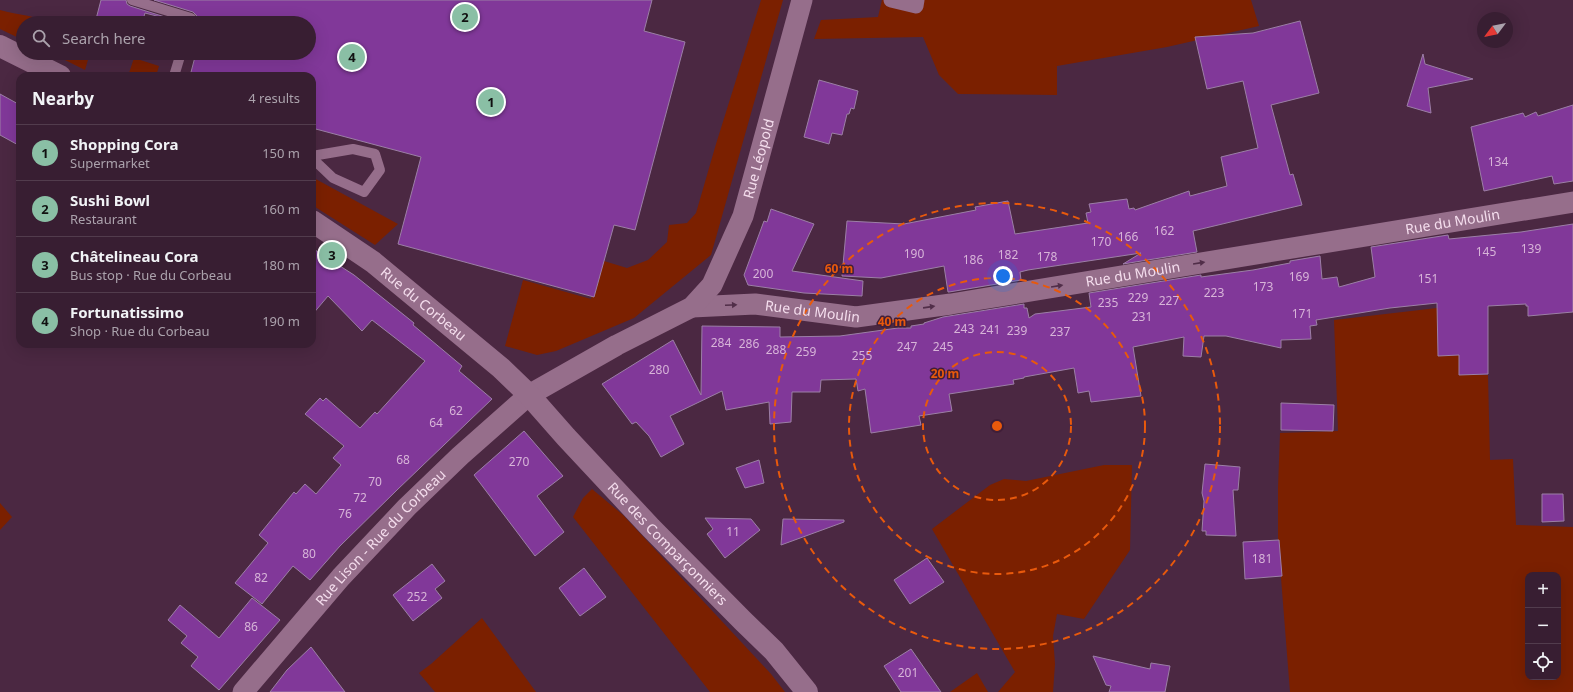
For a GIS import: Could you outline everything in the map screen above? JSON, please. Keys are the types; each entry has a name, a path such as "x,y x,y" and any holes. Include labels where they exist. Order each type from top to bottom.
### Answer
{"street":[{"name":"Rue Léopold","path":"692,307 712,285 743,216 802,0"},
{"path":"891,0 916,6 917,0"},
{"path":"0,46 16,54"},
{"path":"28,60 52,72"},
{"name":"Rue du Moulin","path":"692,307 755,304 856,317 951,304 1573,202"},
{"name":"Rue du Corbeau","path":"316,224 373,262 483,352 530,395"},
{"name":"Rue Lison - Rue du Corbeau","path":"244,692 340,577 407,507 460,456 530,395 617,345 692,307"},
{"name":"Rue des Comparçonniers","path":"530,395 566,437 651,528 742,622 774,651 807,692"}],"lane":[{"path":"132,0 185,16"},
{"path":"175,72 179,60"},
{"path":"316,156 353,148 375,154 380,170 364,192 333,178 316,161"}],"shaded area":[{"path":"761,0 783,0 711,255 634,318 556,351 537,355 505,346 523,280 591,299 604,261 627,268 648,260 667,242 669,225 687,223 696,213"},
{"path":"882,0 1251,0 1259,26 1167,47 1057,66 1057,95 958,94 939,75 923,37 814,39 821,20 878,17"},
{"path":"0,10 27,16 16,16 16,37 0,29"},
{"path":"65,60 88,60 85,70"},
{"path":"133,60 140,60 159,66 157,72 129,72"},
{"path":"316,179 398,224 375,245 316,208"},
{"path":"1454,306 1459,325 1459,375 1488,375 1490,460 1513,459 1516,525 1573,527 1573,692 1290,692 1278,540 1280,433 1338,431 1334,320"},
{"path":"1104,465 1132,465 1130,550 1084,619 1057,614 1053,636 1055,664 1053,692 998,692 1015,672 932,529 990,485 1004,479 1026,481"},
{"path":"592,489 623,515 771,674 785,692 710,692 573,517 583,498"},
{"path":"0,503 12,517 0,530"},
{"path":"482,618 536,692 435,692 419,673"},
{"path":"977,673 988,692 950,692"}],"building":[{"path":"101,0 126,0 127,4 130,6 162,16 145,13 144,16 97,16"},
{"path":"154,0 652,0 644,31 685,42 635,230 614,225 594,297 398,244 421,157 316,129 316,72 191,72 194,60 316,60 316,16 197,16 193,12"},
{"path":"1300,21 1319,93 1271,105 1290,175 1293,174 1302,205 1193,231 1197,252 1123,264 1141,253 1028,270 1020,272 1021,280 949,292 944,266 881,278 842,276 847,221 904,224 976,210 975,207 1008,201 1015,234 1088,223 1086,213 1091,212 1089,204 1127,199 1129,209 1134,208 1135,210 1189,191 1190,196 1227,186 1221,157 1258,148 1243,81 1207,89 1195,37 1253,33"},
{"path":"1423,54 1425,64 1473,79 1428,88 1431,113 1407,106"},
{"path":"819,80 858,91 854,109 851,108 849,114 847,114 842,135 832,133 829,144 804,137"},
{"path":"0,94 16,103 16,144 0,135"},
{"path":"1573,105 1573,181 1554,184 1552,176 1484,191 1471,127 1523,113 1525,117 1536,112 1538,116"},
{"path":"771,209 814,224 792,271 863,281 862,296 804,293 748,285 744,275 764,221 767,222"},
{"path":"1573,224 1573,312 1528,316 1528,306 1526,306 1526,304 1488,306 1488,374 1459,375 1459,355 1438,356 1437,303 1390,308 1316,320 1317,325 1310,326 1311,339 1281,340 1281,348 1226,336 1204,336 1201,357 1183,356 1184,337 1133,347 1141,396 1091,402 1089,391 1078,393 1074,368 1024,377 1013,380 1014,384 949,394 952,411 919,416 921,425 871,433 865,389 858,391 856,379 821,380 820,392 792,392 791,422 770,424 769,402 726,410 722,391 670,416 684,444 661,457 649,436 636,422 632,424 602,384 673,340 701,395 702,326 780,327 780,337 840,336 898,328 911,328 911,326 924,324 943,317 1024,304 1024,308 1027,308 1029,318 1035,314 1091,307 1089,293 1201,275 1201,277 1253,270 1290,263 1290,261 1320,256 1322,279 1337,277 1339,287 1375,277 1371,247 1448,235 1449,239 1521,232"},
{"path":"316,251 354,275 414,323 413,325 462,366 459,371 492,399 340,546 310,580 293,566 262,604 235,583 268,543 259,535 294,492 296,494 305,484 316,494 341,465 333,458 344,446 305,414 320,398 323,401 326,398 360,428 375,412 377,414 425,361 372,320 362,331 328,296 316,310"},
{"path":"1281,403 1334,405 1333,431 1281,430"},
{"path":"524,431 563,476 537,496 564,532 535,556 474,475"},
{"path":"759,460 764,483 745,488 736,468"},
{"path":"1205,464 1240,467 1238,490 1233,490 1236,536 1206,535 1206,531 1202,531 1204,501 1202,493"},
{"path":"1542,494 1563,494 1564,521 1542,522"},
{"path":"705,518 751,519 760,530 725,558 707,534 713,529"},
{"path":"783,519 844,520 844,522 781,545"},
{"path":"1279,540 1282,576 1245,579 1243,542"},
{"path":"927,558 944,582 910,604 894,580"},
{"path":"432,564 445,581 435,589 442,598 413,621 393,595"},
{"path":"584,568 606,597 580,616 559,588"},
{"path":"252,598 280,620 219,690 191,666 198,657 181,643 187,636 168,620 180,605 219,638"},
{"path":"311,647 345,692 270,692 287,670"},
{"path":"911,649 941,692 901,692 884,666"},
{"path":"1093,656 1150,669 1151,663 1170,666 1165,692 1109,692 1111,686 1106,685"}],"place":[{"name":"Sushi Bowl","path":"465,17"},
{"name":"Fortunatissimo","path":"352,57"},
{"name":"Shopping Cora","path":"491,102"},
{"name":"Châtelineau Cora","path":"332,255"}]}
